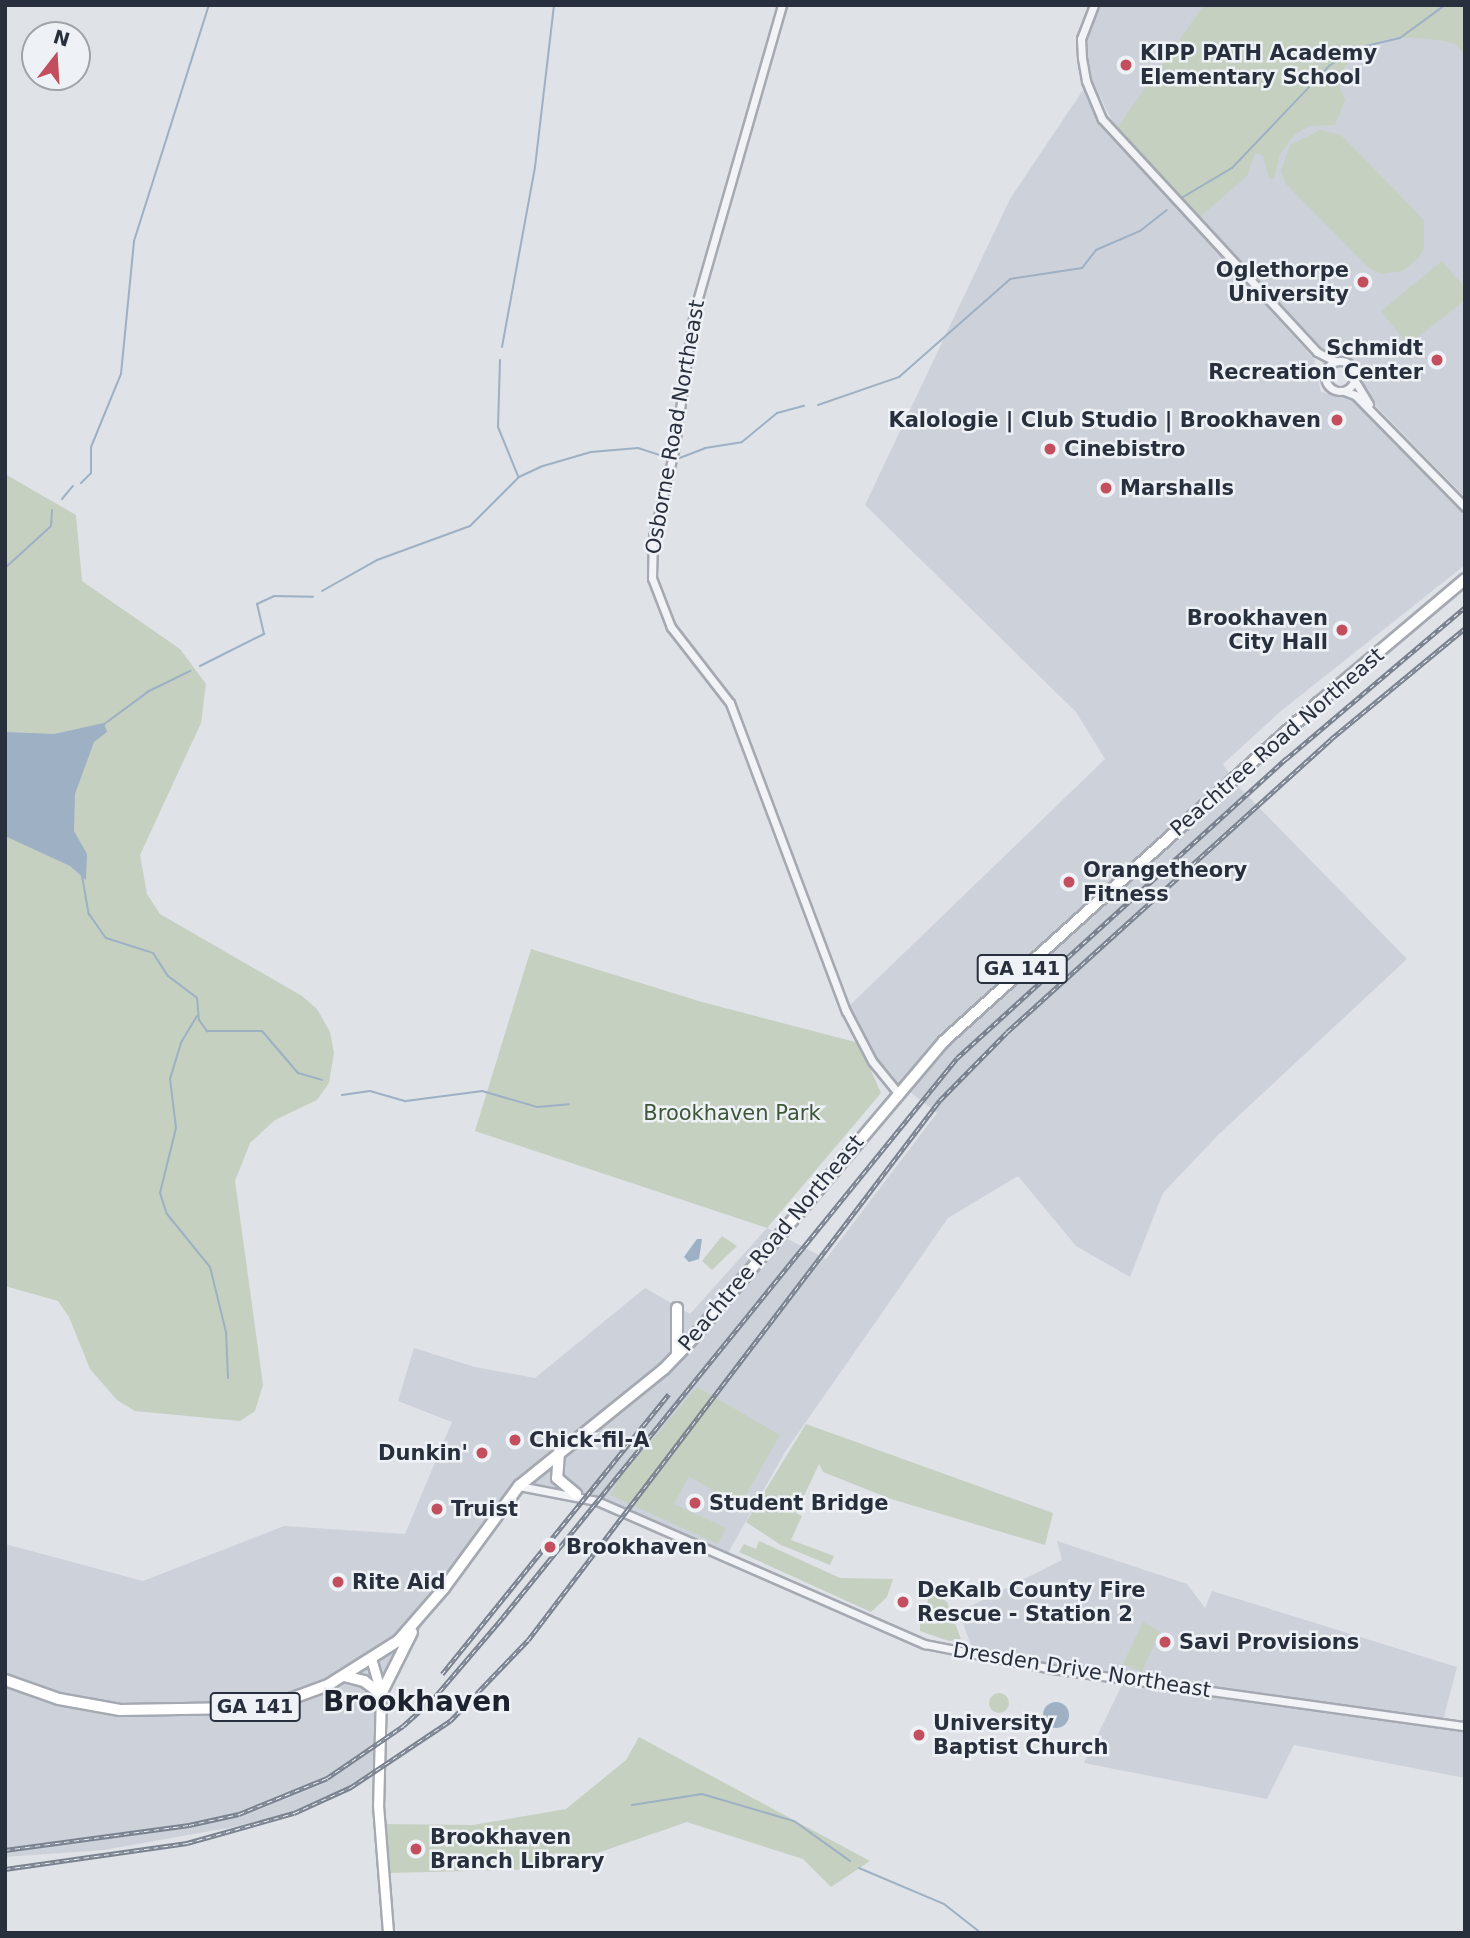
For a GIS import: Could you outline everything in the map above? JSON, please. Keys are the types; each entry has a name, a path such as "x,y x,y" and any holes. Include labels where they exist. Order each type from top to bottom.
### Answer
{"highway":[{"name":"Peachtree Road Northeast","path":"5,1680 81,1704 168,1713 276,1703 344,1676 372,1658 418,1620 519,1486 677,1356 944,1041 1100,898 1465,579"},
{"path":"677,1308 677,1356"},
{"path":"559,1452 557,1478 576,1494"},
{"path":"344,1676 364,1682 381,1694 418,1620"}],"main road":[{"path":"372,1658 381,1694 378,1813 388,1933"}],"street":[{"name":"Osborne Road Northeast","path":"782,5 708,253 691,331 674,451 651,557 656,596 671,627 730,703 846,1011 872,1061 898,1093"},
{"path":"1094,5 1081,39 1082,58 1086,81 1102,119 1320,354 1326,368 1329,387 1355,395 1465,507"},
{"path":"1320,354 1335,361 1349,363 1355,381 1394,434"},
{"path":"1326,368 1335,361"},
{"path":"1344,391 1355,381"},
{"name":"Dresden Drive Northeast","path":"519,1486 576,1494 925,1644 1052,1669 1465,1726"}],"shaded area":[{"name":"Oglethorpe University","path":"1096,5 1465,5 1465,497 1363,393 1352,362 1325,351 1116,129 1092,80 1084,37"},
{"path":"1085,87 1115,138 1314,359 1321,392 1350,398 1465,516 1465,565 1281,711 1223,764 1235,783 1407,959 1218,1135 1163,1193 1130,1277 1076,1246 1018,1176 948,1218 785,1452 724,1560 610,1506 528,1489 463,1556 384,1690 379,1773 290,1817 103,1850 5,1857 5,1544 143,1581 284,1526 405,1534 452,1422 398,1401 414,1348 475,1367 535,1378 645,1288 690,1314 767,1228 826,1259 937,1113 887,1074 865,1036 859,1043 846,1009 1105,759 1076,712 865,505 1010,199"},
{"path":"1057,1541 1187,1584 1205,1608 1212,1591 1457,1667 1442,1724 1465,1727 1465,1778 1294,1745 1267,1799 1084,1763 1122,1685 1016,1664 972,1648 959,1612 1062,1560"}],"green space":[{"path":"1204,5 1465,5 1465,55 1455,44 1440,40 1397,37 1373,43 1345,66 1339,86 1345,100 1335,125 1309,126 1294,135 1280,154 1274,179 1269,178 1263,156 1255,153 1247,176 1199,218 1116,129"},
{"path":"1321,130 1341,135 1424,220 1424,248 1419,258 1402,271 1382,274 1370,269 1286,184 1281,171 1290,145"},
{"path":"1442,261 1465,288 1465,300 1408,345 1381,311"},
{"path":"5,474 76,515 82,581 180,649 206,684 201,723 140,855 147,894 160,914 302,996 317,1009 330,1032 334,1053 329,1083 317,1100 275,1120 250,1143 235,1181 263,1385 255,1411 240,1421 135,1411 117,1400 90,1369 69,1317 58,1301 5,1286"},
{"name":"Brookhaven Park","path":"531,949 702,1002 859,1043 881,1093 767,1228 475,1131"},
{"path":"722,1236 737,1246 712,1270 702,1261"},
{"path":"697,1387 780,1435 739,1507 689,1476 674,1504 726,1528 718,1544 610,1495 619,1479"},
{"path":"806,1424 1053,1513 1045,1545 891,1499 823,1472 819,1464 796,1513 802,1516 791,1540 834,1556 830,1565 781,1545 746,1522"},
{"path":"759,1541 840,1578 893,1579 887,1597 871,1612 739,1552 744,1544 756,1549"},
{"path":"931,1590 947,1602 961,1639 949,1641 920,1631 920,1624 933,1612 927,1603"},
{"path":"1143,1622 1160,1631 1142,1672 1123,1664"},
{"path":"999,1693 1006,1696 1009,1703 1006,1710 999,1713 992,1710 989,1703 992,1696"},
{"path":"639,1737 870,1861 831,1887 803,1859 687,1822 551,1869 388,1873 378,1824 473,1825 566,1809 626,1760"}],"water":[{"path":"104,723 107,732 94,742 75,794 74,831 87,854 86,880 70,866 5,836 5,732 54,734"},
{"path":"697,1239 702,1239 699,1259 689,1262 684,1257"},
{"path":"1056,1702 1065,1706 1069,1715 1065,1724 1056,1728 1047,1724 1043,1715 1047,1706"}],"waterway":[{"path":"81,483 91,473 91,447 121,374 134,241 209,5"},
{"path":"502,347 535,167 554,5"},
{"path":"1183,197 1232,168 1329,66 1357,48 1400,38 1445,5"},
{"path":"818,405 899,377 1010,279 1082,268 1096,250 1140,231 1167,210"},
{"path":"500,360 498,427 518,476"},
{"path":"677,459 705,448 742,442 777,413 804,406"},
{"path":"322,591 377,560 470,526 519,477 543,466 591,452 638,448 668,458"},
{"path":"62,499 73,486"},
{"path":"5,568 51,526 52,510"},
{"path":"200,666 264,634 257,604 274,596 313,597"},
{"path":"103,725 149,691 190,671"},
{"path":"82,876 89,914 106,938 153,953 168,976 197,998 199,1020 207,1031 262,1031 298,1073 322,1080"},
{"path":"197,1016 181,1043 170,1079 176,1128 160,1193 167,1214 210,1267 226,1332 228,1378"},
{"path":"342,1095 370,1091 406,1101 482,1091 537,1107 569,1104"},
{"path":"632,1805 702,1794 794,1821 850,1861"},
{"path":"859,1868 944,1904 981,1933"}],"railway":[{"path":"5,1850 189,1825 239,1814 327,1778 403,1726 433,1699 503,1617 957,1058 1286,759 1465,607"},
{"path":"5,1869 187,1843 294,1813 351,1787 450,1721 528,1640 940,1100 1007,1032 1331,739 1465,628"},
{"path":"442,1674 669,1394"}],"place":[{"name":"KIPP PATH Academy Elementary School","path":"1126,65"},
{"name":"Oglethorpe University","path":"1363,282"},
{"name":"Schmidt Recreation Center","path":"1437,360"},
{"name":"Kalologie | Club Studio | Brookhaven","path":"1337,420"},
{"name":"Cinebistro","path":"1050,449"},
{"name":"Marshalls","path":"1106,488"},
{"name":"Brookhaven City Hall","path":"1342,630"},
{"name":"Orangetheory Fitness","path":"1069,882"},
{"name":"Chick-fil-A","path":"515,1440"},
{"name":"Dunkin'","path":"482,1453"},
{"name":"Student Bridge","path":"695,1503"},
{"name":"Truist","path":"437,1509"},
{"name":"Brookhaven","path":"550,1547"},
{"name":"Rite Aid","path":"338,1582"},
{"name":"DeKalb County Fire Rescue - Station 2","path":"903,1602"},
{"name":"Savi Provisions","path":"1165,1642"},
{"name":"University Baptist Church","path":"919,1735"},
{"name":"Brookhaven Branch Library","path":"416,1849"}],"district":[{"name":"Brookhaven","path":"417,1702"}]}
